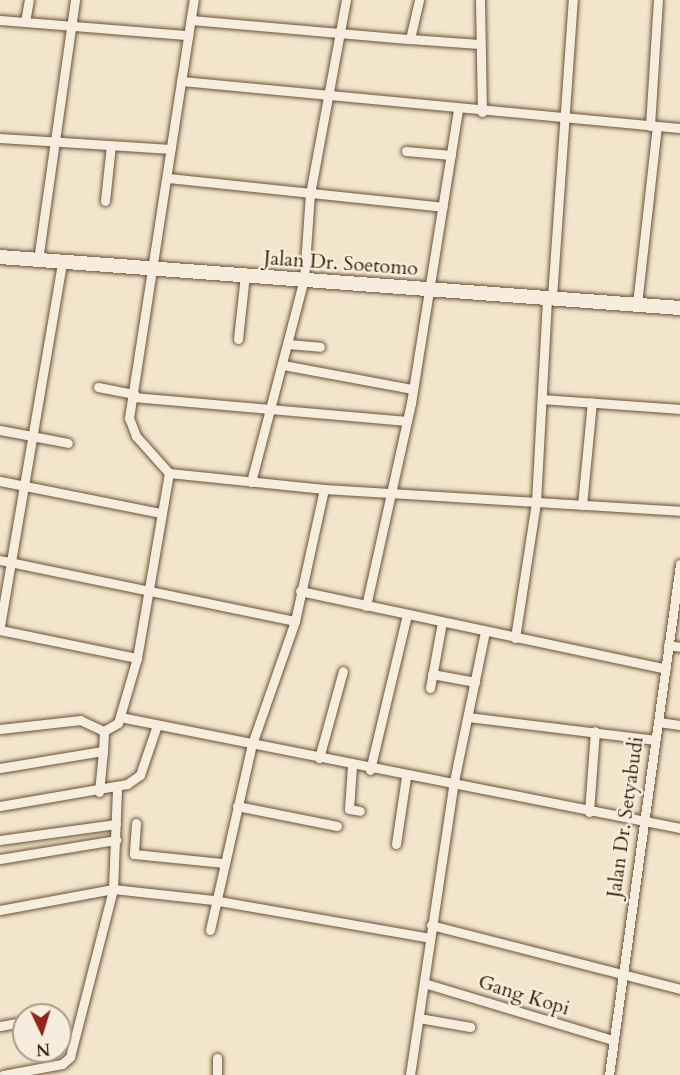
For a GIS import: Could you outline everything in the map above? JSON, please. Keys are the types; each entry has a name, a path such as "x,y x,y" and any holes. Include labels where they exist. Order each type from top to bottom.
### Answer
{"street":[{"path":"25,22 29,0"},
{"path":"38,260 75,0"},
{"path":"194,0 133,396 131,427 169,473 324,489 680,511"},
{"path":"250,482 269,408 283,365 304,279 310,194 346,0"},
{"path":"410,39 419,0"},
{"path":"480,0 482,112"},
{"path":"515,638 536,502 573,0"},
{"path":"638,304 653,127 658,0"},
{"path":"0,20 188,34"},
{"path":"191,20 479,44"},
{"path":"181,81 564,121 680,128"},
{"path":"366,606 393,493 413,389 458,110"},
{"path":"0,138 171,149"},
{"path":"105,201 111,146"},
{"path":"406,151 451,154"},
{"path":"168,178 442,207"},
{"name":"Jalan Dr. Soetomo","path":"0,257 680,308"},
{"path":"62,263 0,628 137,658"},
{"path":"238,339 245,275"},
{"path":"288,344 320,347"},
{"path":"283,365 413,389"},
{"path":"98,387 133,396 407,421"},
{"path":"542,399 680,409"},
{"path":"582,505 592,402"},
{"path":"0,430 68,443"},
{"path":"99,792 104,731 120,717 137,658 149,594 160,513 169,473"},
{"path":"0,481 25,484 160,513"},
{"path":"210,930 213,900 252,744 295,621 324,489"},
{"path":"0,560 149,594 295,621"},
{"name":"Jalan Dr. Setyabudi","path":"609,1075 641,822 658,722 680,564"},
{"path":"300,591 666,669"},
{"path":"370,770 406,615"},
{"path":"430,688 441,622"},
{"path":"410,1075 453,786 485,631"},
{"path":"668,645 680,647"},
{"path":"319,758 343,671"},
{"path":"432,674 475,682"},
{"path":"120,717 156,728 252,744 370,770 680,828"},
{"path":"468,717 654,740"},
{"path":"0,729 80,720 104,731"},
{"path":"658,722 680,725"},
{"path":"0,806 117,789 140,775 156,728"},
{"path":"589,812 595,731"},
{"path":"0,768 103,751"},
{"path":"352,766 348,808 360,811"},
{"path":"396,844 406,777"},
{"path":"3,1075 67,1061 113,889 117,789"},
{"path":"237,806 337,826"},
{"path":"136,823 134,854 222,863"},
{"path":"0,840 116,824"},
{"path":"0,859 116,840"},
{"path":"0,910 113,889 213,900 430,938"},
{"path":"431,925 621,976 680,989"},
{"name":"Gang Kopi","path":"424,983 613,1040"},
{"path":"419,1018 470,1027"},
{"path":"217,1058 217,1075"}]}
